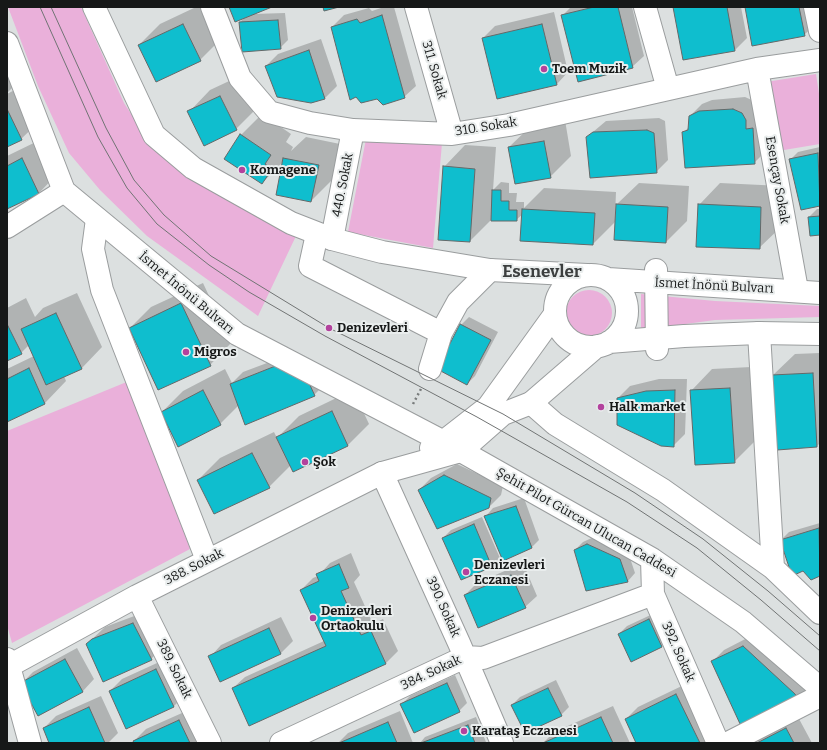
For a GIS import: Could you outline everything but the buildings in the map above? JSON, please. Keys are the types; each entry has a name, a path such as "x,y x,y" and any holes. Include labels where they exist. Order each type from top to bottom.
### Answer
{"street":[{"name":"İsmet İnönü Bulvarı","path":"94,7 154,135 193,168 291,223 325,237 382,252 490,270 598,277 656,276 820,293"},
{"name":"310. Sokak","path":"212,7 240,78 269,112 310,123 353,130 452,134 509,125 757,69 820,60"},
{"name":"311. Sokak","path":"416,7 452,134"},
{"path":"645,7 668,89"},
{"path":"815,7 820,31"},
{"name":"İsmet İnönü Bulvarı","path":"7,43 64,191 236,334 452,446"},
{"name":"Esençay Sokak","path":"757,69 797,290"},
{"name":"440. Sokak","path":"353,130 325,237 310,266 441,333"},
{"path":"7,227 64,191"},
{"path":"97,219 93,249 102,290 207,560"},
{"path":"430,369 441,333 458,302 490,270"},
{"path":"656,276 657,344"},
{"path":"452,446 502,414 531,404 603,344 617,335 623,326 626,316 626,305 623,295 617,286 598,277 574,279 563,288 556,300 555,314 561,330 574,343 585,346 603,344 657,344 759,333 820,334"},
{"path":"452,446 488,407 555,314"},
{"path":"759,333 773,568"},
{"path":"531,404 555,424 663,490 773,568 820,613"},
{"name":"388. Sokak","path":"8,662 382,472 452,446"},
{"name":"Şehit Pilot Gürcan Ulucan Caddesi","path":"452,446 652,559 743,622 820,688"},
{"name":"390. Sokak","path":"382,472 502,743"},
{"name":"392. Sokak","path":"652,559 653,594 718,743"},
{"name":"384. Sokak","path":"281,743 314,736 465,657 483,658 653,594"},
{"name":"389. Sokak","path":"137,596 210,743"},
{"path":"8,662 30,743"},
{"path":"728,743 820,696"}],"path":[{"path":"404,422 430,369"}],"shaded area":[{"path":"8,7 81,7 124,103 150,143 296,236 258,316 147,236 100,190 69,153 38,86"},
{"path":"816,74 820,100 820,144 778,151 766,82"},
{"path":"366,139 442,143 433,248 348,232"},
{"path":"594,290 606,296 611,304 611,322 606,330 598,335 584,336 572,330 567,322 566,308 572,296 580,291"},
{"path":"641,294 715,301 820,306 820,317 715,320 641,330"},
{"path":"129,381 190,549 12,643 7,625 7,431"}],"tram line":[{"path":"40,7 98,137 127,188 157,224 209,265 249,292 325,336 477,417 627,502 697,548 761,600 820,651"},
{"path":"51,7 106,128 134,180 164,215 211,256 329,328 503,414 635,493 703,539 768,591 820,636"}],"place":[{"name":"Toem Muzik","path":"544,69"},
{"name":"Komagene","path":"242,170"},
{"name":"Denizevleri","path":"329,328"},
{"name":"Migros","path":"186,352"},
{"name":"Halk market","path":"601,407"},
{"name":"Şok","path":"305,462"},
{"name":"Denizevleri Eczanesi","path":"466,572"},
{"name":"Denizevleri Ortaokulu","path":"313,618"},
{"name":"Karataş Eczanesi","path":"464,731"}],"district":[{"name":"Esenevler","path":"542,272"}]}
